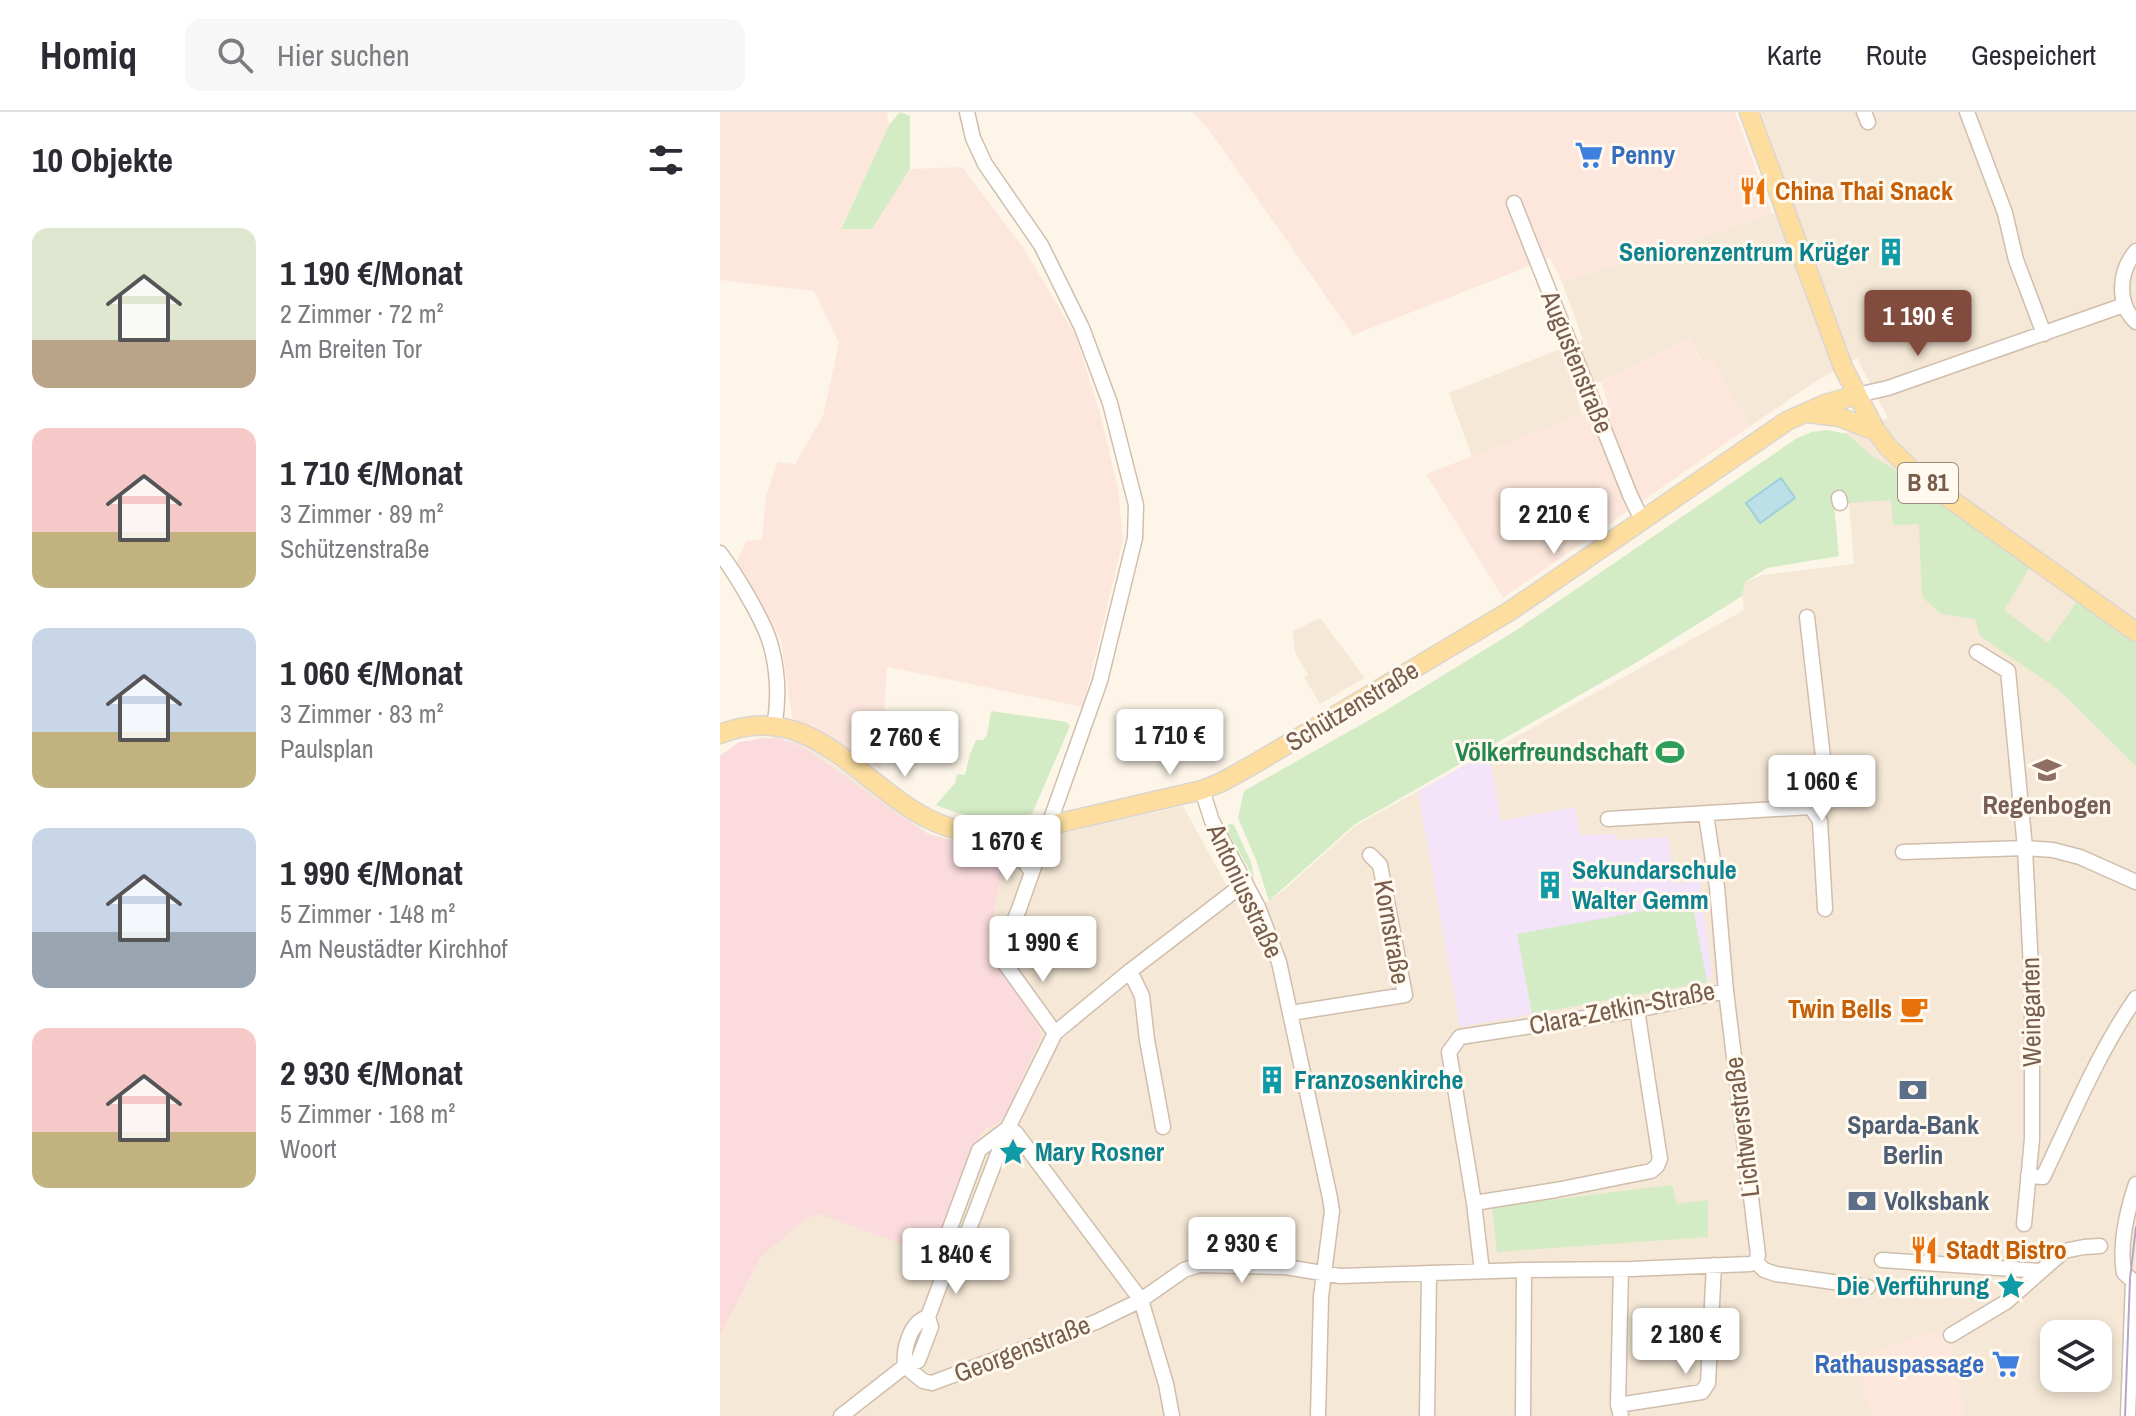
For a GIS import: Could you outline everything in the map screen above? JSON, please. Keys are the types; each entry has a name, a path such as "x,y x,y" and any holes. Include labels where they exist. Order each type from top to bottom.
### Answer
{"main road":[{"name":"B 81","path":"1749,112 1833,342 1876,431 1918,476 2136,632"},
{"name":"Schützenstraße","path":"720,734 740,727 774,727 819,740 930,820 967,832 1001,834 1048,827 1202,790 1256,763 1510,611 1773,430 1802,413 1857,395"},
{"path":"1802,413 1827,414 1876,431"}],"street":[{"path":"967,112 973,138 985,164 1041,245 1082,328 1110,403 1136,505 1135,538 1100,681 1001,956 1055,1033"},
{"path":"1967,112 2005,213 2016,260 2044,334"},
{"name":"Augustenstraße","path":"1514,203 1642,520"},
{"path":"2136,251 2125,269 2122,282 2124,305 2136,322"},
{"path":"1857,395 1888,388 2124,305"},
{"path":"720,553 751,603 771,644 778,698 774,727"},
{"path":"1807,617 1824,766 1821,790 1811,807"},
{"name":"Weingarten","path":"1977,652 2008,671 2025,848 2033,1049 2032,1139 2024,1224"},
{"name":"Antoniusstraße","path":"1202,790 1212,821 1245,881 1270,936 1285,983 1330,1198 1332,1211 1321,1297 1318,1416"},
{"path":"1608,819 1811,807"},
{"path":"1811,807 1820,821 1825,909"},
{"name":"Clara-Zetkin-Straße","path":"1474,1203 1449,1052 1460,1037 1637,1010 1726,991 1717,887 1706,815"},
{"path":"1001,834 1032,872"},
{"path":"1903,852 2053,850 2080,857 2136,882"},
{"name":"Kornstraße","path":"1291,1013 1405,995 1380,865 1370,855"},
{"path":"841,1416 905,1366 904,1355 915,1324 928,1317 948,1263 957,1260 1008,1128 1055,1033 1245,881"},
{"path":"1130,971 1142,996 1163,1127"},
{"name":"Lichtwerstraße","path":"1726,991 1758,1255 1756,1262"},
{"path":"2028,1176 2043,1177 2124,1014 2136,998"},
{"path":"1482,1271 1474,1203 1624,1177 1651,1171 1657,1166 1660,1159 1637,1010"},
{"path":"1008,1128 1016,1133 1141,1300 1166,1384 1172,1416"},
{"path":"2128,1416 2135,1281 2124,1273 2123,1249 2136,1184"},
{"path":"1951,1335 2006,1302 2064,1251 2100,1246"},
{"path":"1882,1260 2040,1271"},
{"path":"1141,1300 1184,1270 1199,1265 1276,1266 1349,1276 1756,1262 1764,1270 1776,1274 1868,1287"},
{"path":"1621,1269 1620,1410 1706,1389 1714,1265"},
{"path":"1523,1416 1524,1270"},
{"path":"1427,1416 1429,1273"},
{"name":"Georgenstraße","path":"905,1366 923,1381 932,1383 1096,1322 1141,1300"}],"shaded area":[{"path":"720,112 887,112 889,125 841,228 872,229 910,169 962,167 1023,247 1075,334 1100,413 1118,488 1123,540 1083,707 887,667 881,770 792,718 781,639 736,564 746,541 762,539 766,496 778,462 795,464 823,416 839,343 814,291 720,280"},
{"path":"1193,112 1735,112 1772,214 1562,282 1550,258 1353,335 1209,130"},
{"path":"1761,112 2136,112 2136,1416 720,1416 720,756 760,737 804,743 928,833 983,848 1183,806 1243,915 1284,890 1355,826 1744,610 1742,596 1745,582 1762,575 1854,564 1840,435 1888,418 1857,358 1818,380 1749,427 1713,358 1701,362 1690,338 1575,392 1582,415 1472,457 1449,393 1583,340 1562,282 1794,207"},
{"path":"1690,338 1700,362 1713,357 1749,427 1503,598 1426,474 1608,404 1601,382"},
{"path":"1320,618 1365,678 1320,704 1304,677 1308,674 1295,653 1293,631"},
{"path":"777,737 804,748 928,835 1005,852 989,942 1042,1034 1003,1120 982,1131 932,1255 816,1213 760,1258 720,1335 720,756 739,742"},
{"path":"1489,752 1501,821 1575,807 1580,835 1617,834 1617,840 1668,837 1675,884 1700,881 1712,975 1707,982 1460,1027 1418,791"},
{"path":"1948,1327 1965,1416 1873,1416 1866,1402 1859,1355"}],"green space":[{"path":"900,112 910,116 910,169 872,229 841,229 889,125"},
{"path":"1828,430 1847,434 1872,456 2030,567 2004,610 2048,643 2078,600 2136,643 2136,766 2059,690 1980,636 1975,619 1941,614 1922,597 1919,524 1893,525 1891,500 1834,504 1839,556 1767,568 1745,582 1742,596 1639,661 1354,825 1269,901 1238,818 1244,791 1385,711 1515,631 1797,438"},
{"path":"991,711 1067,722 1070,726 1032,814 983,817 936,805 955,783 957,774 965,775 976,740 983,740 987,735"},
{"path":"1234,825 1251,862 1254,878 1225,827"},
{"path":"1692,902 1707,982 1532,1014 1517,934"},
{"path":"1672,1185 1677,1204 1708,1200 1708,1237 1497,1252 1492,1207"}],"water":[{"path":"1781,478 1795,498 1760,523 1746,503"}],"tram line":[{"path":"2125,1416 2130,1279 2136,1227"}],"place":[{"name":"Penny","path":"1589,155"},
{"name":"China Thai Snack","path":"1753,191"},
{"name":"Seniorenzentrum Krüger","path":"1891,252"},
{"name":"Völkerfreundschaft","path":"1670,752"},
{"name":"Regenbogen","path":"2047,770"},
{"name":"Sekundarschule Walter Gemm","path":"1550,885"},
{"name":"Twin Bells","path":"1914,1009"},
{"name":"Franzosenkirche","path":"1272,1080"},
{"name":"Sparda-Bank Berlin","path":"1913,1090"},
{"name":"Mary Rosner","path":"1013,1152"},
{"name":"Volksbank","path":"1862,1201"},
{"name":"Stadt Bistro","path":"1924,1250"},
{"name":"Die Verführung","path":"2011,1286"},
{"name":"Rathauspassage","path":"2006,1364"}]}
